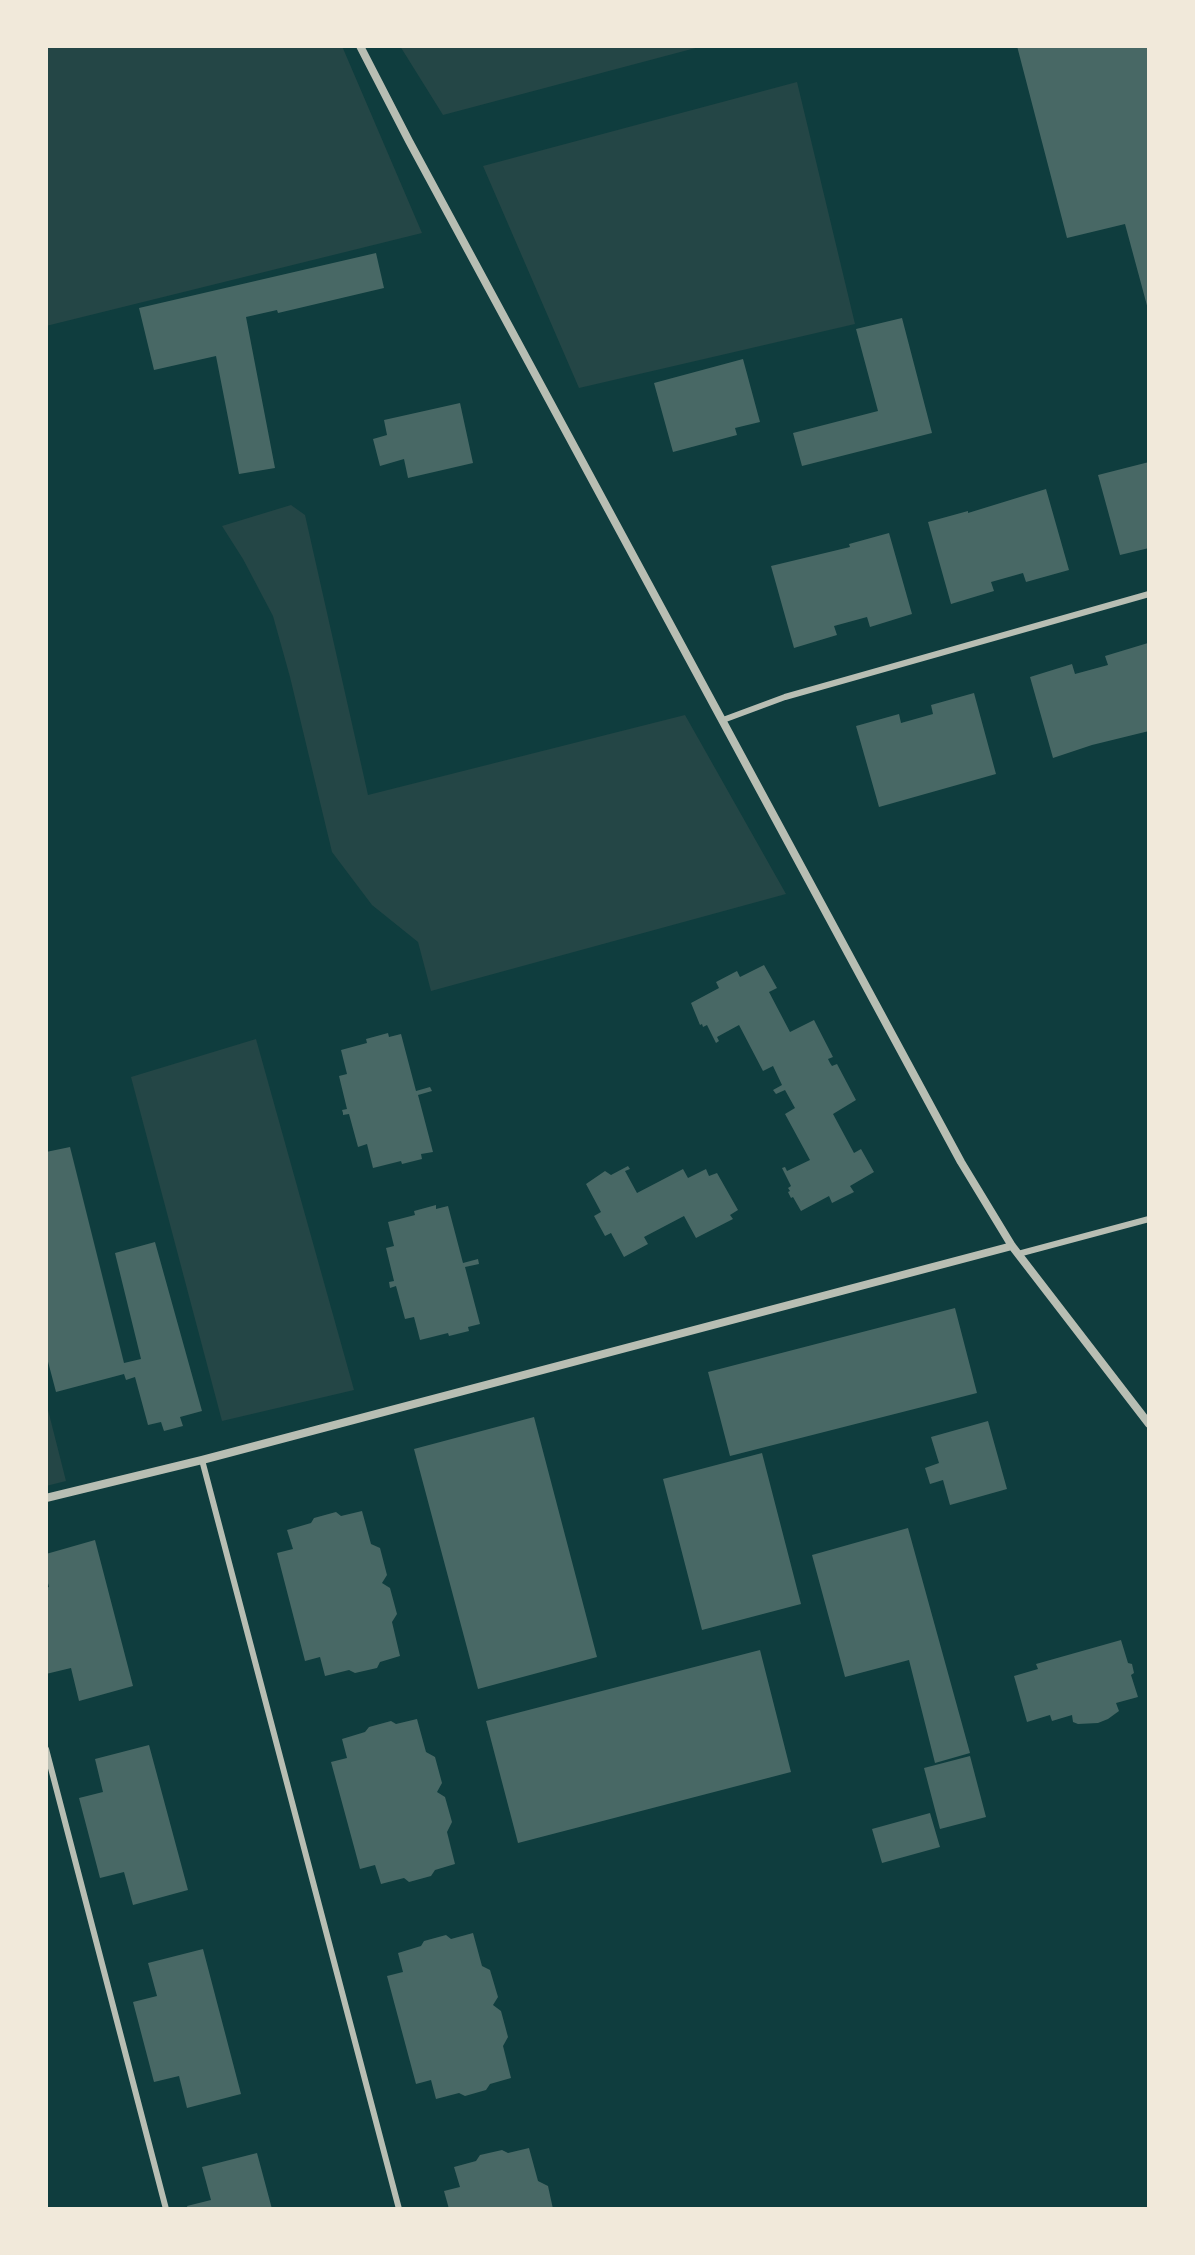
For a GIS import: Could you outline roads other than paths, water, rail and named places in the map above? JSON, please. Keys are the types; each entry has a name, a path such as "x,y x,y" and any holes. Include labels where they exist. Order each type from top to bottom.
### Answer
{"street":[{"path":"360,46 954,1148 1015,1250 1149,1424"},
{"path":"46,1498 1015,1250"}],"lane":[{"path":"723,720 785,697 1149,594"},
{"path":"1015,1250 1149,1219"},
{"path":"202,1460 399,2209"},
{"path":"46,1749 166,2209"}]}
